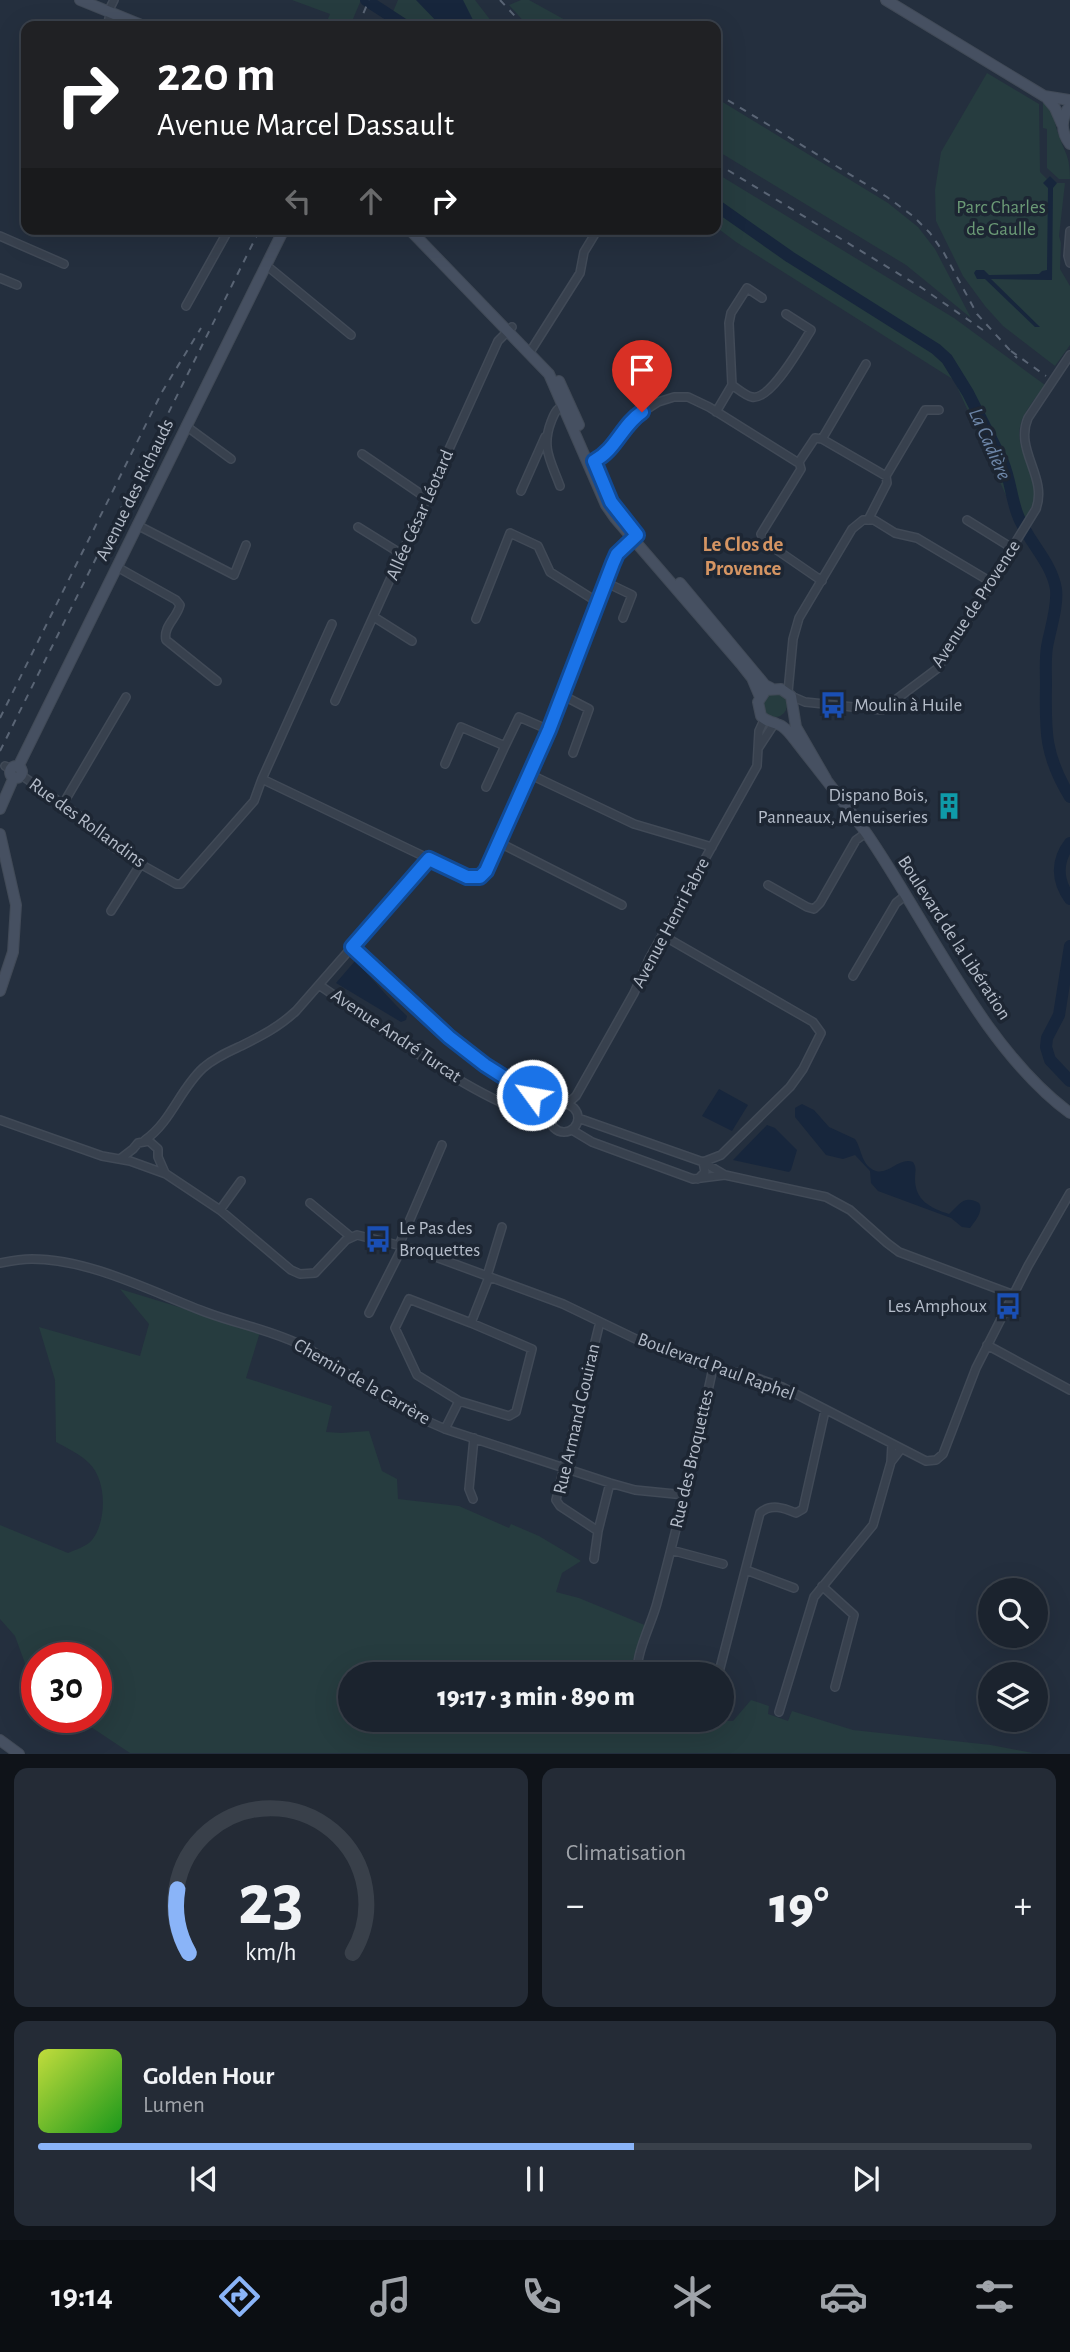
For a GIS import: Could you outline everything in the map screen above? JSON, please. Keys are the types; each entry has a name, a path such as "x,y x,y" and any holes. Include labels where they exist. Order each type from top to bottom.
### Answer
{"street":[{"path":"80,0 111,7 135,21"},
{"path":"886,0 1044,96 1055,108 1069,145"},
{"path":"1044,96 1070,103 1062,124"},
{"path":"1070,231 1070,262"},
{"path":"186,306 223,235"},
{"name":"Avenue des Richauds","path":"0,809 14,771 281,235"},
{"name":"Boulevard de la Libération","path":"415,235 531,350 566,404 592,463 606,505 751,667 783,691 793,710 796,727 826,779"},
{"name":"Boulevard de la Libération","path":"422,235 510,329"},
{"path":"531,350 580,273 584,252 594,235"},
{"path":"0,236 64,264"},
{"path":"266,265 351,335"},
{"path":"0,278 17,285"},
{"path":"716,412 732,386 729,323 731,313 747,288 762,298"},
{"path":"732,386 752,397 759,397 778,380 811,330 786,314"},
{"name":"Allée César Léotard","path":"335,701 498,341 510,329"},
{"name":"Avenue de Provence","path":"783,691 805,702 877,711 885,709 938,668 1038,504 1038,482 1024,442 1024,429 1028,418 1070,355"},
{"path":"822,439 866,364"},
{"path":"592,463 607,455 630,420 658,402 674,397 688,397 799,462"},
{"path":"521,491 555,411 566,404"},
{"path":"868,520 887,483 886,476 925,410 939,410"},
{"path":"186,426 231,459"},
{"path":"545,437 546,450 561,486"},
{"path":"821,581 764,541 761,534 801,469 799,462 815,438 822,439 886,476"},
{"path":"362,454 428,499"},
{"path":"760,697 783,691 790,680 793,639 799,618 852,529 863,520 874,520 895,533 917,538 991,582"},
{"path":"967,520 1012,548"},
{"path":"137,525 234,575 246,545"},
{"path":"358,527 403,555"},
{"path":"476,619 510,533 538,546 550,572 599,603"},
{"path":"331,624 262,779 467,877 480,877 486,871 549,730 617,554 635,537"},
{"name":"Boulevard de la Libération","path":"635,537 752,678 760,697 759,712 795,740 866,833 1002,1044 1051,1099 1070,1113"},
{"path":"117,567 176,600 180,605 166,630 166,640 217,681"},
{"path":"607,583 632,595 623,618"},
{"path":"374,617 412,640"},
{"path":"562,695 589,709 573,752"},
{"path":"63,804 126,697"},
{"name":"Avenue de Provence","path":"793,710 805,702"},
{"path":"772,722 786,720 793,710"},
{"path":"486,787 519,717 549,730"},
{"name":"Avenue Henri Fabre","path":"567,1104 576,1096 634,993 662,935 757,766 759,731 772,722"},
{"path":"445,764 461,727 505,746"},
{"name":"Rue des Rollandins","path":"14,771 89,823 112,846 176,884 183,883 256,798 262,779"},
{"path":"529,774 634,824 712,847"},
{"path":"768,885 807,907 814,908 820,903 856,840 866,833"},
{"path":"0,834 16,905 13,952 0,991"},
{"path":"498,842 622,905"},
{"path":"119,1159 160,1127 204,1066 279,1025 319,985 429,859"},
{"path":"111,911 141,865"},
{"path":"853,976 895,904 906,895"},
{"path":"662,935 813,1022 821,1033 790,1087 721,1155 703,1162"},
{"name":"Avenue André Turcat","path":"352,947 449,1037 485,1065 554,1108"},
{"name":"Avenue André Turcat","path":"319,985 465,1083 508,1106 550,1119"},
{"name":"Boulevard de la Libération","path":"1032,1078 1070,1107"},
{"name":"Avenue Henri Fabre","path":"575,1109 576,1096"},
{"path":"572,1130 578,1118 575,1109 567,1104 554,1108 550,1119 553,1127 560,1132 572,1130 592,1142 698,1179 725,1175"},
{"path":"578,1118 703,1162 725,1175 825,1197 850,1210 899,1252 1014,1294"},
{"path":"0,1120 102,1156 142,1165 166,1174 219,1210 291,1270 300,1274 315,1273 345,1240 351,1237 310,1203"},
{"path":"160,1127 156,1145 166,1174"},
{"path":"145,1140 156,1145"},
{"path":"369,1313 401,1246 442,1145"},
{"path":"133,1149 133,1157 142,1165 153,1164 158,1157"},
{"path":"698,1179 705,1172 703,1162"},
{"path":"219,1210 241,1181"},
{"name":"Boulevard Paul Raphel","path":"351,1237 363,1235 401,1246 563,1304 642,1342 713,1368 748,1375 782,1387 926,1461 942,1456 987,1345 1070,1193"},
{"path":"471,1323 489,1277 502,1227"},
{"name":"Chemin de la Carrère","path":"0,1263 30,1258 74,1264 131,1282 210,1314 298,1343 337,1365 375,1392 445,1429 635,1490 685,1495"},
{"path":"409,1299 532,1349 516,1412 509,1416 459,1401 418,1375 395,1328 409,1299"},
{"name":"Rue Armand Gouiran","path":"598,1531 560,1506 556,1500 600,1322"},
{"path":"987,1345 1070,1390"},
{"name":"Rue des Broquettes","path":"637,1662 651,1626 671,1550 713,1368"},
{"path":"445,1429 459,1401"},
{"path":"722,1662 760,1513 766,1508 775,1507 796,1513 803,1509 825,1410"},
{"path":"473,1499 468,1489 474,1438"},
{"path":"779,1712 814,1597 873,1525 891,1462 892,1444"},
{"path":"891,1462 901,1449"},
{"path":"594,1559 610,1483"},
{"name":"Rue des Broquettes","path":"671,1550 723,1563"},
{"path":"746,1570 794,1588"},
{"path":"822,1586 854,1615 835,1686"},
{"path":"0,1740 19,1754"}],"green space":[{"path":"292,0 361,0 352,21 327,21 330,14"},
{"path":"398,0 475,0 491,21 389,21"},
{"path":"529,0 567,21 523,21 509,5"},
{"name":"Parc Charles de Gaulle","path":"987,73 1039,104 1040,172 1047,179 1050,176 1057,183 1065,183 1059,236 1060,269 1070,286 1070,345 1055,366 1003,326 985,306 963,276 936,221 935,190 941,152"},
{"path":"721,101 888,203 918,227 935,249 971,318 906,265 721,153"},
{"path":"1043,101 1052,113 1067,156 1070,179 1059,179 1047,168 1047,129 1043,128"},
{"path":"721,176 954,318 1045,385 1027,411 1020,427 1021,446 1035,492 1033,504 1024,520 1018,522 954,380 721,231"},
{"path":"775,693 786,700 787,705 780,716 775,717 764,710 763,705 770,694"},
{"path":"120,1289 260,1332 246,1378 332,1406 326,1432 369,1431 382,1471 397,1479 398,1499 459,1506 509,1528 511,1524 539,1536 581,1561 562,1573 556,1592 579,1598 647,1626 632,1662 338,1662 338,1732 734,1732 734,1720 751,1700 769,1706 768,1714 788,1721 792,1711 853,1730 991,1745 1033,1753 130,1753 100,1733 112,1733 112,1642 21,1642 21,1652 15,1636 0,1619 0,1525 68,1553 92,1540 102,1512 102,1490 95,1470 82,1457 56,1442 55,1380 39,1327 140,1356 149,1324"}],"water":[{"path":"416,0 463,0 474,21 436,21"},
{"path":"1050,176 1057,183 1053,188 1052,280 991,279 1040,327 1035,327 985,279 977,279 974,273 976,270 984,270 989,275 1039,274 1047,270 1048,188 1043,183"},
{"path":"355,961 407,1016 406,1020 401,1022 336,983"},
{"path":"719,1089 748,1105 732,1131 702,1116"},
{"path":"802,1104 814,1110 829,1127 855,1139 871,1169 881,1172 903,1162 913,1162 918,1192 925,1202 936,1209 949,1214 966,1200 979,1203 980,1213 970,1228 962,1227 951,1218 878,1191 871,1183 870,1171 855,1155 843,1159 826,1155 795,1117 795,1108"},
{"path":"767,1125 775,1128 797,1150 789,1172 733,1160"}],"waterway":[{"name":"La Cadière","path":"366,0 398,21"},
{"name":"La Cadière","path":"721,209 790,257 936,349 947,359 968,393 1003,462 1021,523 1049,569 1056,589 1055,611 1046,656 1046,717 1051,756 1070,797"},
{"name":"La Cadière","path":"1070,843 1060,864 1061,878 1070,899"},
{"name":"La Cadière","path":"1070,946 1059,1015 1047,1038 1046,1047 1050,1060 1070,1081"}],"railway":[{"path":"360,21 369,0"},
{"path":"500,0 519,21"},
{"path":"721,96 887,197 913,216 930,233 944,253 977,314 1017,358"},
{"path":"721,166 922,288 983,330"},
{"path":"0,751 257,235"},
{"path":"0,718 162,392 201,328"},
{"path":"1011,351 1046,376"}],"place":[{"name":"Moulin à Huile","path":"833,705"},
{"name":"Dispano Bois, Panneaux, Menuiseries","path":"949,806"},
{"name":"Le Pas des Broquettes","path":"378,1239"},
{"name":"Les Amphoux","path":"1008,1306"}],"district":[{"name":"Le Clos de Provence","path":"743,556"}],"route":[{"path":"532,1095 485,1065 449,1037 352,947 429,859 470,878 485,874 549,730 617,554 637,535 611,502 594,461 607,455 630,420 642,412"}]}
